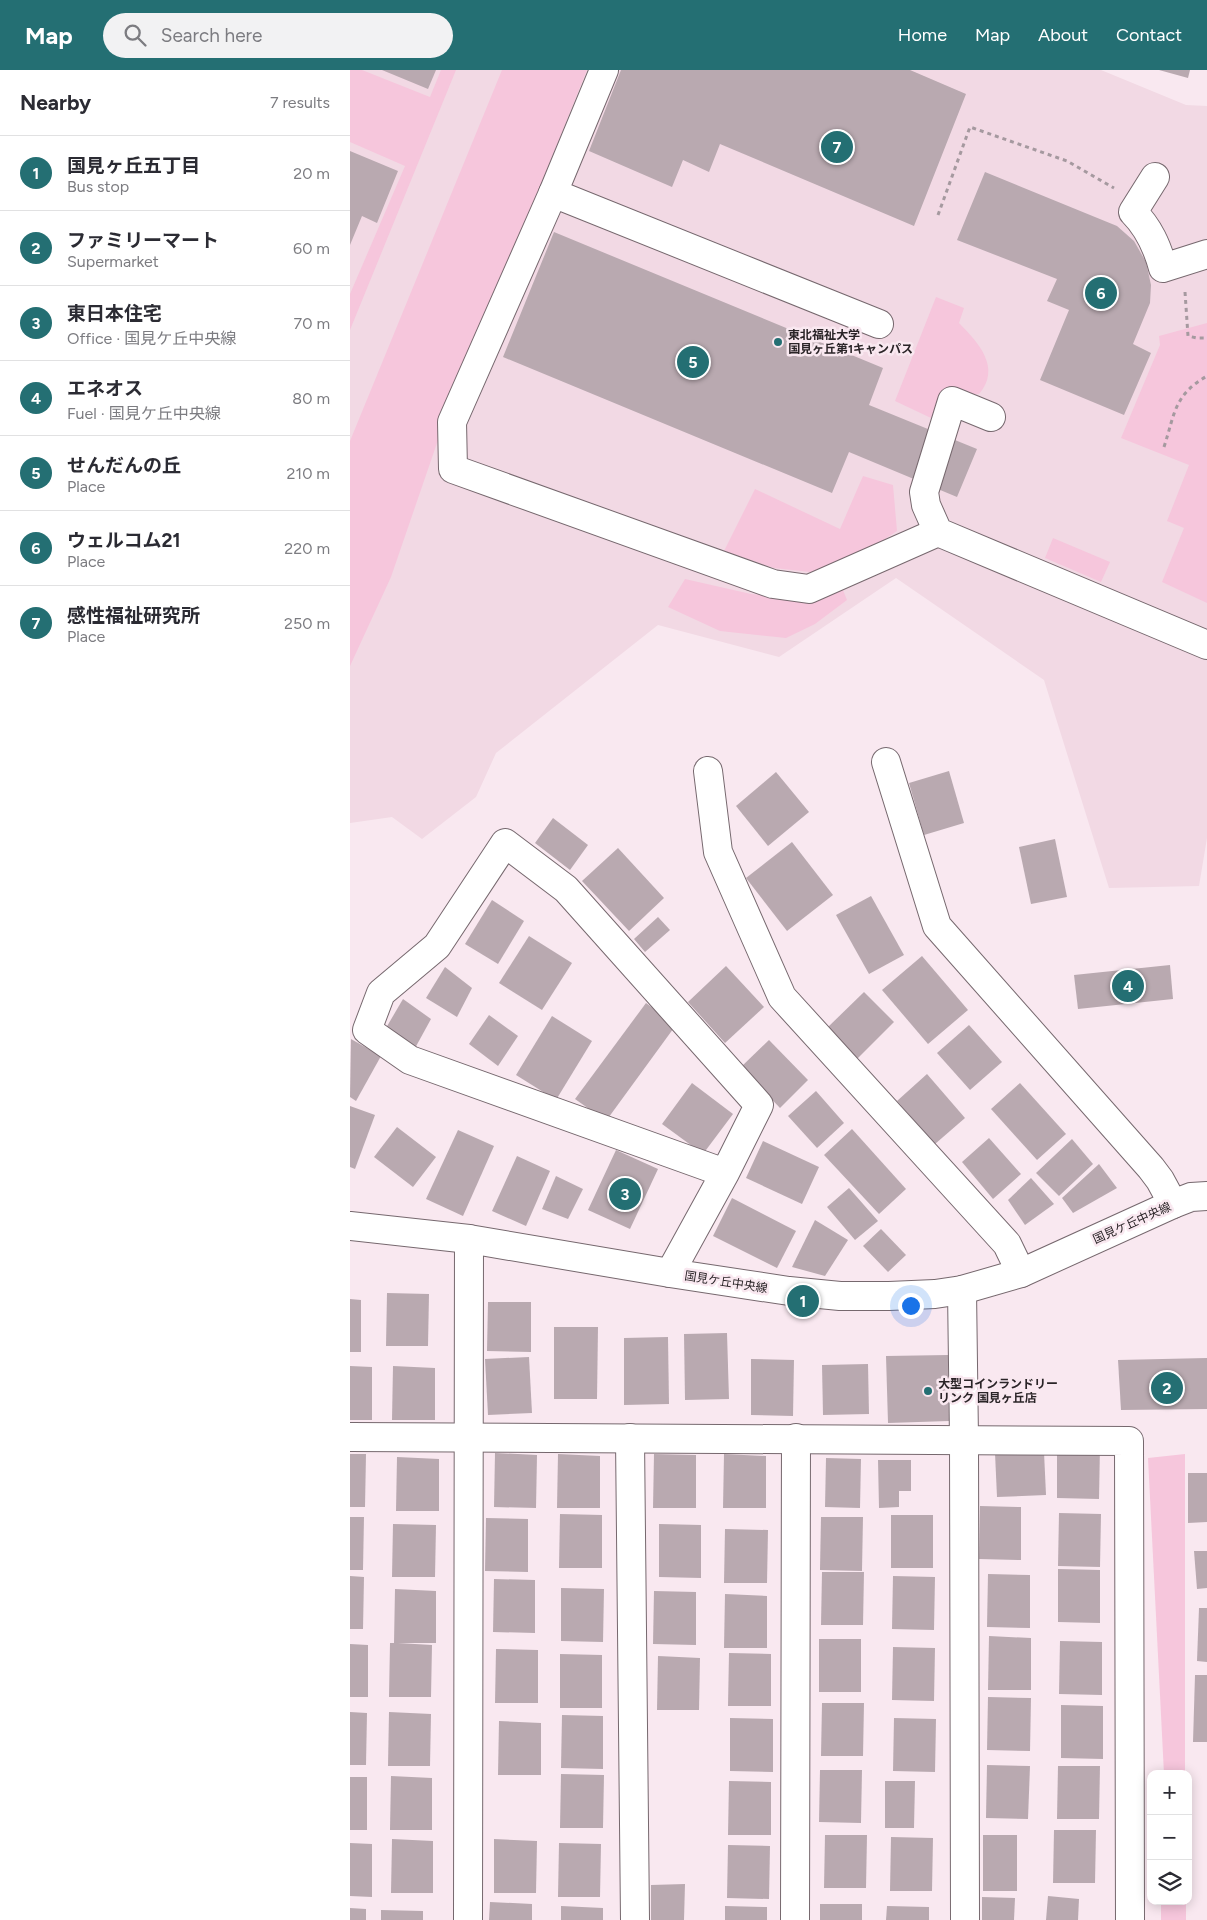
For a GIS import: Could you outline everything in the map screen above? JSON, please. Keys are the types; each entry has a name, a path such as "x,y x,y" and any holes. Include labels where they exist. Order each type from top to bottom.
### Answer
{"street":[{"path":"604,70 553,194 452,422 453,468 773,584 809,589 938,532"},
{"path":"1155,177 1132,212 1144,223 1153,239 1162,268 1207,254"},
{"path":"553,194 878,324"},
{"path":"991,417 952,402 924,492 926,505 938,532 1207,645"},
{"path":"886,762 937,926 1151,1168 1173,1204"},
{"path":"708,771 718,852 782,997 1007,1244 1021,1273"},
{"path":"670,1273 725,1173 759,1105 566,889 505,843 437,946 381,993 367,1030 410,1060 725,1173"},
{"name":"国見ケ丘中央線","path":"350,1226 469,1239 789,1291 840,1296 898,1296 962,1290 1021,1273 1173,1204 1192,1197 1207,1196"},
{"path":"468,1920 467,1437 469,1239"},
{"path":"962,1290 965,1920"},
{"path":"350,1436 1129,1441 1130,1920"},
{"path":"630,1438 635,1920"},
{"path":"794,1920 796,1438"}],"path":[{"path":"938,215 970,127 1067,161 1139,202"},
{"path":"1186,326 1188,336 1207,338"},
{"path":"1164,447 1179,402 1188,388 1207,376"}],"shaded area":[{"name":"東北福祉大学 国見ヶ丘第1キャンパス","path":"350,70 1101,70 1186,105 1207,106 1207,838 1199,886 1109,888 1044,680 896,578 779,657 658,625 496,753 476,797 422,839 392,817 350,823"},
{"path":"350,70 362,70 430,97 441,70 456,70 350,330 350,294 405,166 350,142"},
{"path":"502,70 587,70 437,443 391,577 350,666 350,441"},
{"path":"936,297 964,308 959,323 980,347 988,365 988,375 986,384 979,394 967,395 938,406 931,418 895,401"},
{"path":"1207,323 1207,603 1162,582 1184,528 1167,521 1189,465 1121,438 1160,345 1159,336"},
{"path":"863,476 893,485 897,531 837,569 810,572 774,568 724,551 755,489 840,529"},
{"path":"1053,538 1110,562 1101,582 1045,558"},
{"path":"685,579 751,594 781,597 843,590 847,600 815,624 786,638 720,631 668,607"},
{"path":"1185,1454 1185,1770 1164,1770 1148,1458"},
{"path":"1161,1905 1186,1905 1186,1920 1161,1920"}],"building":[{"path":"382,70 436,70 428,89"},
{"path":"621,70 910,70 966,94 914,226 720,144 709,172 683,160 672,187 589,151"},
{"path":"1159,70 1190,70 1188,78"},
{"path":"350,151 398,171 377,223 362,216 350,245"},
{"path":"985,172 1117,226 1134,241 1146,262 1151,285 1150,303 1133,344 1151,353 1124,415 1040,380 1069,310 1047,301 1057,279 957,240"},
{"path":"554,232 883,368 869,405 977,449 957,497 849,452 832,493 503,357"},
{"path":"949,771 964,823 924,835 909,783"},
{"path":"776,772 809,812 768,846 736,806"},
{"path":"553,818 588,845 570,870 535,843"},
{"path":"1055,839 1067,897 1031,904 1019,847"},
{"path":"792,842 833,895 787,931 746,878"},
{"path":"618,848 664,898 629,931 582,881"},
{"path":"871,896 904,955 869,974 836,915"},
{"path":"492,900 524,921 498,964 465,944"},
{"path":"658,917 670,930 645,952 634,939"},
{"path":"529,936 572,963 542,1010 499,983"},
{"path":"922,956 968,1010 928,1044 882,990"},
{"path":"1170,965 1173,999 1078,1009 1074,975"},
{"path":"726,966 764,1007 725,1043 688,1002"},
{"path":"445,967 472,988 457,1017 426,998"},
{"path":"864,992 894,1022 856,1060 826,1029"},
{"path":"403,999 431,1019 414,1050 386,1028"},
{"path":"646,1003 676,1025 606,1121 575,1099"},
{"path":"489,1015 518,1036 498,1066 469,1044"},
{"path":"552,1016 592,1041 556,1100 516,1075"},
{"path":"969,1025 1002,1062 970,1090 937,1053"},
{"path":"351,1039 381,1056 356,1101 350,1097"},
{"path":"769,1040 808,1080 780,1108 741,1067"},
{"path":"927,1074 965,1118 935,1144 897,1101"},
{"path":"692,1083 733,1114 703,1154 662,1124"},
{"path":"1020,1083 1066,1134 1037,1160 991,1109"},
{"path":"816,1091 844,1123 817,1148 788,1116"},
{"path":"350,1106 375,1115 355,1169 350,1167"},
{"path":"397,1127 436,1157 413,1187 374,1157"},
{"path":"852,1129 906,1189 879,1214 824,1155"},
{"path":"458,1130 494,1146 463,1216 426,1199"},
{"path":"989,1138 1021,1174 993,1199 962,1162"},
{"path":"1072,1139 1093,1164 1059,1196 1036,1173"},
{"path":"763,1141 819,1167 802,1204 746,1178"},
{"path":"616,1150 658,1169 630,1229 588,1210"},
{"path":"517,1156 550,1171 526,1226 492,1211"},
{"path":"1099,1164 1117,1188 1073,1213 1062,1198"},
{"path":"556,1176 583,1189 568,1219 542,1209"},
{"path":"1031,1178 1054,1204 1025,1225 1008,1200"},
{"path":"849,1188 878,1221 855,1240 827,1207"},
{"path":"732,1198 796,1231 777,1268 713,1236"},
{"path":"815,1220 848,1240 825,1276 792,1267"},
{"path":"881,1229 906,1255 888,1272 863,1246"},
{"path":"387,1293 429,1294 428,1346 386,1346"},
{"path":"350,1299 361,1300 361,1352 350,1352"},
{"path":"488,1302 531,1302 531,1352 487,1351"},
{"path":"554,1327 598,1327 597,1399 554,1399"},
{"path":"727,1333 729,1399 685,1400 684,1334"},
{"path":"668,1337 669,1404 624,1405 624,1338"},
{"path":"948,1355 949,1421 888,1423 886,1356"},
{"path":"529,1357 532,1413 488,1415 485,1359"},
{"path":"1207,1358 1207,1409 1121,1410 1118,1360"},
{"path":"751,1359 794,1360 793,1416 751,1415"},
{"path":"868,1364 869,1414 823,1415 822,1365"},
{"path":"350,1366 372,1367 372,1420 350,1420"},
{"path":"393,1366 435,1368 435,1420 392,1420"},
{"path":"1057,1445 1100,1446 1099,1499 1057,1498"},
{"path":"1044,1452 1046,1495 997,1497 995,1453"},
{"path":"495,1453 537,1455 536,1508 494,1507"},
{"path":"350,1454 366,1454 365,1507 350,1507"},
{"path":"558,1454 600,1456 600,1508 557,1508"},
{"path":"654,1454 696,1455 696,1508 653,1508"},
{"path":"724,1454 766,1456 766,1508 723,1508"},
{"path":"397,1457 439,1459 439,1511 396,1511"},
{"path":"826,1458 861,1459 860,1508 825,1507"},
{"path":"878,1460 911,1460 911,1491 899,1491 899,1507 879,1508"},
{"path":"1188,1473 1207,1473 1207,1522 1188,1523"},
{"path":"980,1506 1021,1507 1021,1560 979,1559"},
{"path":"1059,1513 1101,1514 1100,1567 1058,1566"},
{"path":"560,1514 602,1515 602,1568 559,1568"},
{"path":"891,1515 933,1515 933,1568 891,1568"},
{"path":"350,1517 364,1517 363,1570 350,1570"},
{"path":"821,1517 863,1517 862,1571 820,1570"},
{"path":"486,1518 528,1519 528,1572 485,1571"},
{"path":"393,1524 436,1525 435,1577 392,1577"},
{"path":"659,1524 701,1525 701,1578 659,1577"},
{"path":"725,1529 768,1530 767,1583 724,1583"},
{"path":"1194,1551 1207,1551 1207,1588 1197,1589"},
{"path":"1058,1569 1100,1570 1100,1623 1058,1622"},
{"path":"822,1572 864,1572 863,1625 821,1625"},
{"path":"988,1574 1030,1575 1030,1628 987,1627"},
{"path":"350,1576 364,1577 363,1629 350,1629"},
{"path":"893,1576 935,1577 934,1630 892,1629"},
{"path":"494,1579 535,1580 535,1633 493,1632"},
{"path":"561,1588 604,1589 603,1642 561,1641"},
{"path":"395,1589 436,1591 436,1643 398,1643 432,1645 431,1697 389,1697 390,1643 394,1643"},
{"path":"654,1591 696,1592 696,1645 653,1644"},
{"path":"725,1594 767,1596 767,1648 724,1648"},
{"path":"1199,1608 1207,1608 1207,1662 1197,1661"},
{"path":"989,1636 1031,1638 1031,1690 988,1690"},
{"path":"819,1639 861,1639 861,1692 819,1692"},
{"path":"1060,1641 1102,1642 1102,1695 1059,1694"},
{"path":"350,1644 368,1645 368,1697 350,1697"},
{"path":"893,1647 935,1648 934,1701 892,1700"},
{"path":"496,1649 538,1650 538,1703 495,1703"},
{"path":"729,1653 771,1654 771,1706 728,1706"},
{"path":"560,1654 602,1655 602,1708 560,1708"},
{"path":"658,1656 700,1658 699,1710 657,1710"},
{"path":"1195,1675 1207,1675 1207,1742 1193,1742"},
{"path":"988,1697 1031,1698 1030,1751 987,1750"},
{"path":"822,1703 864,1703 863,1756 821,1756"},
{"path":"1061,1705 1103,1706 1103,1759 1061,1758"},
{"path":"350,1712 367,1713 366,1765 350,1765"},
{"path":"389,1712 431,1714 430,1766 388,1766"},
{"path":"562,1715 603,1716 603,1769 561,1768"},
{"path":"730,1718 773,1719 773,1772 730,1771"},
{"path":"894,1718 936,1719 935,1772 893,1771"},
{"path":"499,1721 541,1723 541,1775 498,1775"},
{"path":"987,1765 1030,1766 1028,1819 986,1818"},
{"path":"1058,1766 1100,1766 1099,1819 1057,1819"},
{"path":"820,1770 862,1770 861,1823 819,1822"},
{"path":"561,1774 604,1775 603,1828 560,1828"},
{"path":"391,1776 432,1778 432,1830 390,1830"},
{"path":"350,1777 367,1777 367,1830 350,1830"},
{"path":"729,1781 771,1782 771,1835 728,1835"},
{"path":"885,1781 915,1781 914,1828 885,1828"},
{"path":"1054,1830 1096,1830 1095,1883 1053,1883"},
{"path":"825,1835 867,1835 866,1888 824,1888"},
{"path":"983,1835 1017,1835 1017,1891 983,1891"},
{"path":"891,1837 933,1838 932,1891 890,1891"},
{"path":"392,1839 433,1841 433,1893 391,1893"},
{"path":"494,1839 537,1841 536,1893 494,1893"},
{"path":"350,1843 372,1844 372,1897 350,1896"},
{"path":"559,1843 601,1844 600,1897 558,1897"},
{"path":"728,1845 770,1846 769,1899 727,1898"},
{"path":"685,1884 684,1920 651,1920 651,1885"},
{"path":"1048,1896 1079,1899 1078,1920 1046,1920"},
{"path":"982,1897 1015,1898 1014,1920 982,1920"},
{"path":"490,1902 532,1904 532,1920 489,1920"},
{"path":"820,1904 862,1904 862,1920 820,1920"},
{"path":"561,1906 603,1908 603,1920 561,1920"},
{"path":"725,1906 767,1907 767,1920 725,1920"},
{"path":"887,1906 929,1907 929,1920 886,1920"},
{"path":"350,1908 366,1909 366,1920 350,1920"},
{"path":"381,1910 423,1911 423,1920 381,1920"}],"place":[{"name":"感性福祉研究所","path":"837,147"},
{"name":"ウェルコム21","path":"1101,293"},
{"name":"東北福祉大学 国見ヶ丘第1キャンパス","path":"778,342"},
{"name":"せんだんの丘","path":"693,362"},
{"name":"エネオス","path":"1128,986"},
{"name":"東日本住宅","path":"625,1194"},
{"name":"国見ヶ丘五丁目","path":"803,1301"},
{"name":"ファミリーマート","path":"1167,1388"},
{"name":"大型コインランドリー リンク 国見ヶ丘店","path":"928,1391"}]}
